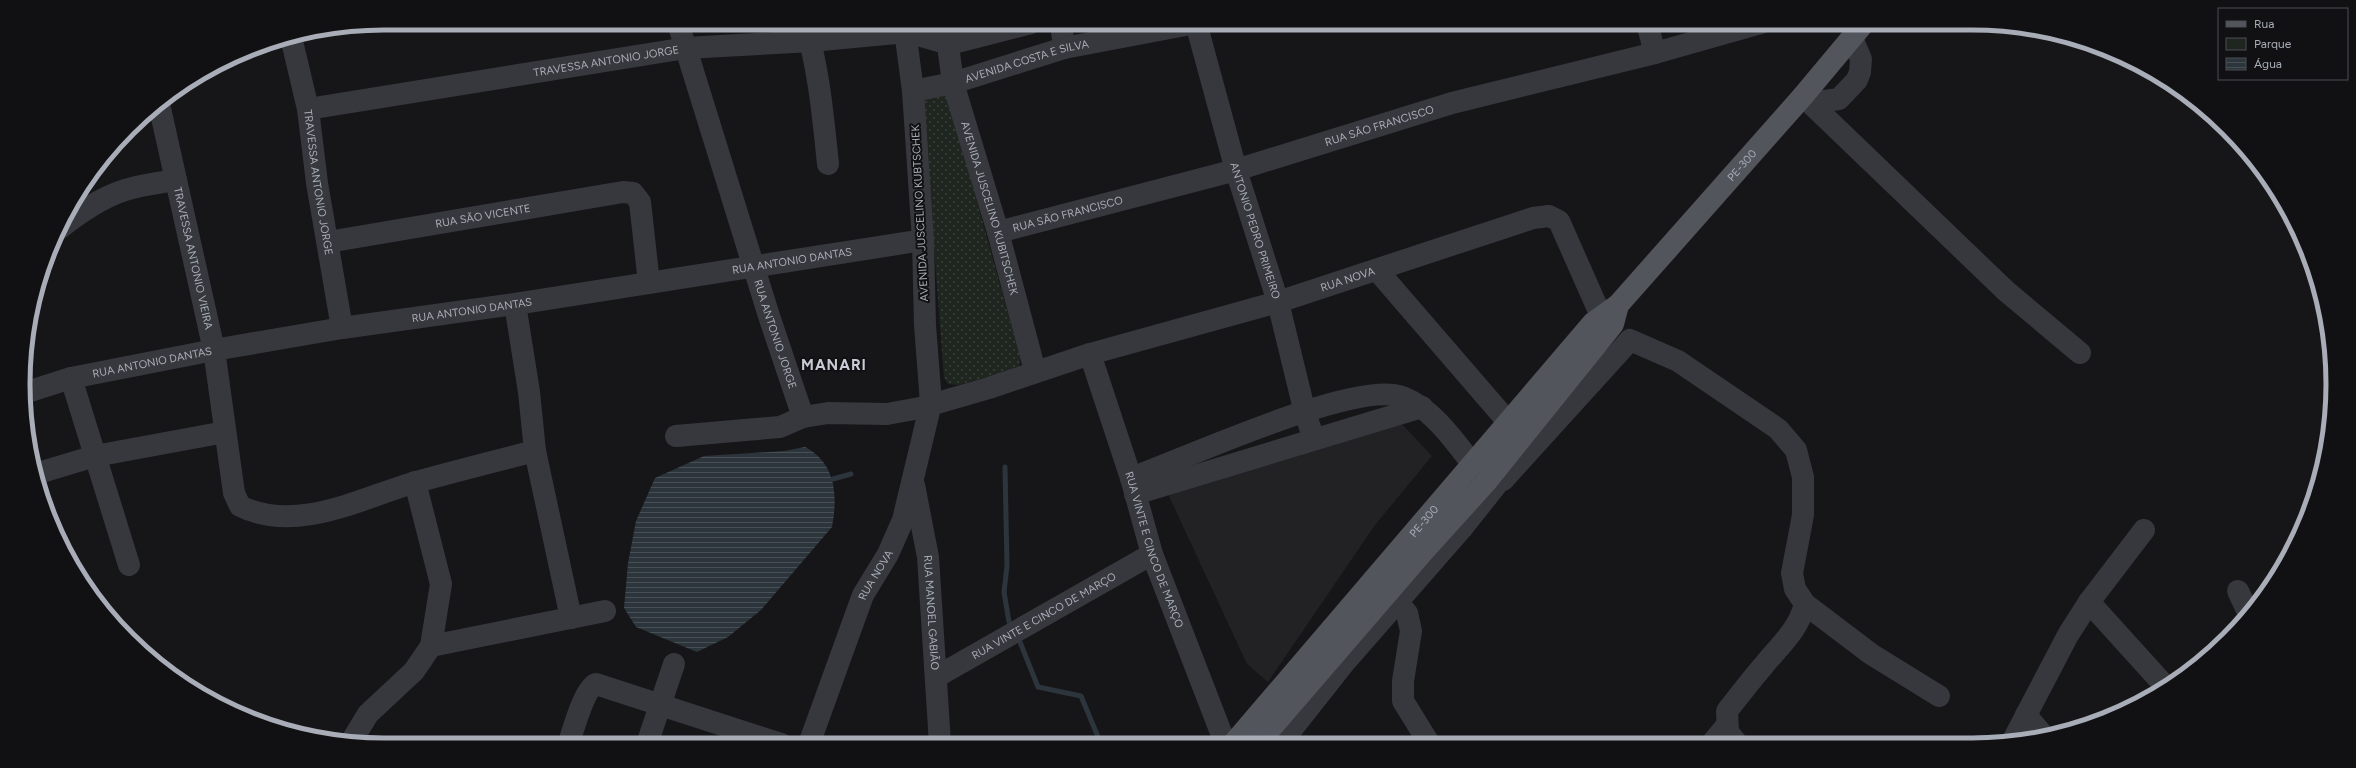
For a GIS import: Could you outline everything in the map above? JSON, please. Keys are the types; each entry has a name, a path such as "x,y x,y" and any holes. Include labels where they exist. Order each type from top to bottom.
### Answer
{"main road":[{"name":"PE-300","path":"1262,738 1487,476 1509,423 1609,310 1806,99 1858,30"},
{"name":"PE-300","path":"1239,738 1487,476 1530,428 1613,324 1609,310"}],"street":[{"name":"RUA ANTONIO JORGE","path":"680,30 753,266 803,417"},
{"name":"TRAVESSA ANTONIO JORGE","path":"308,109 686,48 808,32 857,30"},
{"name":"AVENIDA JUSCELINO KUBTSCHEK","path":"906,30 914,91 923,240 925,325 931,403"},
{"path":"911,30 949,44 1004,30"},
{"name":"AVENIDA JUSCELINO KUBITSCHEK","path":"946,30 953,83 998,232 1035,371"},
{"path":"1062,30 1064,48"},
{"name":"AVENIDA COSTA E SILVA","path":"914,91 953,83 1064,48 1159,30"},
{"name":"ANTONIO PEDRO PRIMEIRO","path":"1198,30 1236,170 1278,302 1305,413 1314,439"},
{"path":"1649,30 1655,53"},
{"name":"RUA SÃO FRANCISCO","path":"998,232 1236,170 1452,103 1655,53 1736,30"},
{"path":"1806,99 1839,99 1857,80 1860,72 1861,59 1858,30"},
{"path":"808,32 822,107 828,164"},
{"name":"TRAVESSA ANTONIO JORGE","path":"292,42 308,109 317,183 342,328"},
{"path":"1806,99 2006,290 2080,353"},
{"name":"TRAVESSA ANTONIO VIEIRA","path":"160,110 214,350 234,493 240,506 254,512 291,517 336,508 415,482"},
{"path":"70,221 92,205 111,195 126,190 176,180"},
{"name":"RUA SÃO VICENTE","path":"328,242 623,192 636,194 640,202 649,283"},
{"name":"RUA NOVA","path":"1035,371 1090,354 1278,302 1533,218 1549,216 1559,221 1609,310"},
{"name":"RUA ANTONIO DANTAS","path":"30,391 71,378 214,350 342,328 515,304 923,240"},
{"path":"1377,270 1509,423"},
{"path":"515,304 529,392 535,451 571,618"},
{"path":"1285,738 1345,662 1398,603 1487,476 1630,340 1678,361 1723,390 1778,429 1796,450 1803,477 1803,515 1792,573 1796,589 1805,604 1872,654 1939,696"},
{"name":"RUA VINTE E CINCO DE MARÇO","path":"1090,354 1133,486 1152,554 1223,738"},
{"path":"676,436 780,427 803,417 828,413 887,414 989,388 1035,371"},
{"path":"71,378 129,565"},
{"path":"1133,486 1218,444 1350,398 1370,395 1399,396 1422,407 1487,476"},
{"name":"RUA NOVA","path":"811,738 863,595 888,554 903,520 931,403"},
{"path":"1133,486 1314,439 1422,407"},
{"path":"41,472 94,456 225,432"},
{"path":"354,736 368,714 414,672 431,646 441,584 415,482 535,451"},
{"name":"RUA MANOEL GABIÃO","path":"913,482 928,557 940,738"},
{"path":"2016,735 2050,667 2089,602 2144,530"},
{"name":"RUA VINTE E CINCO DE MARÇO","path":"936,677 1152,554"},
{"path":"2089,602 2162,683"},
{"path":"1398,603 1407,613 1411,631 1403,681 1403,701 1426,738"},
{"path":"1722,738 1732,734 1726,711 1764,664 1793,633 1801,619 1805,604"},
{"path":"431,646 605,611"},
{"path":"649,738 662,704 674,664"},
{"path":"570,738 584,699 592,686 596,684 662,704 762,738"},
{"path":"2026,715 2040,731"}],"shaded area":[{"path":"1400,422 1432,456 1375,525 1268,682 1247,664 1168,494"}],"green space":[{"path":"942,94 948,97 1020,357 1020,365 1012,370 958,385 948,384 944,378 923,101 928,97"}],"water":[{"path":"805,447 823,462 829,471 835,504 832,527 761,610 728,637 697,652 636,627 624,608 628,563 636,521 655,478 704,456 784,451"}],"waterway":[{"path":"1005,467 1007,566 1004,592 1009,622"},
{"path":"833,479 851,474"},
{"path":"1020,642 1038,687 1081,696 1098,738"}],"district":[{"name":"MANARI","path":"834,365"}]}
